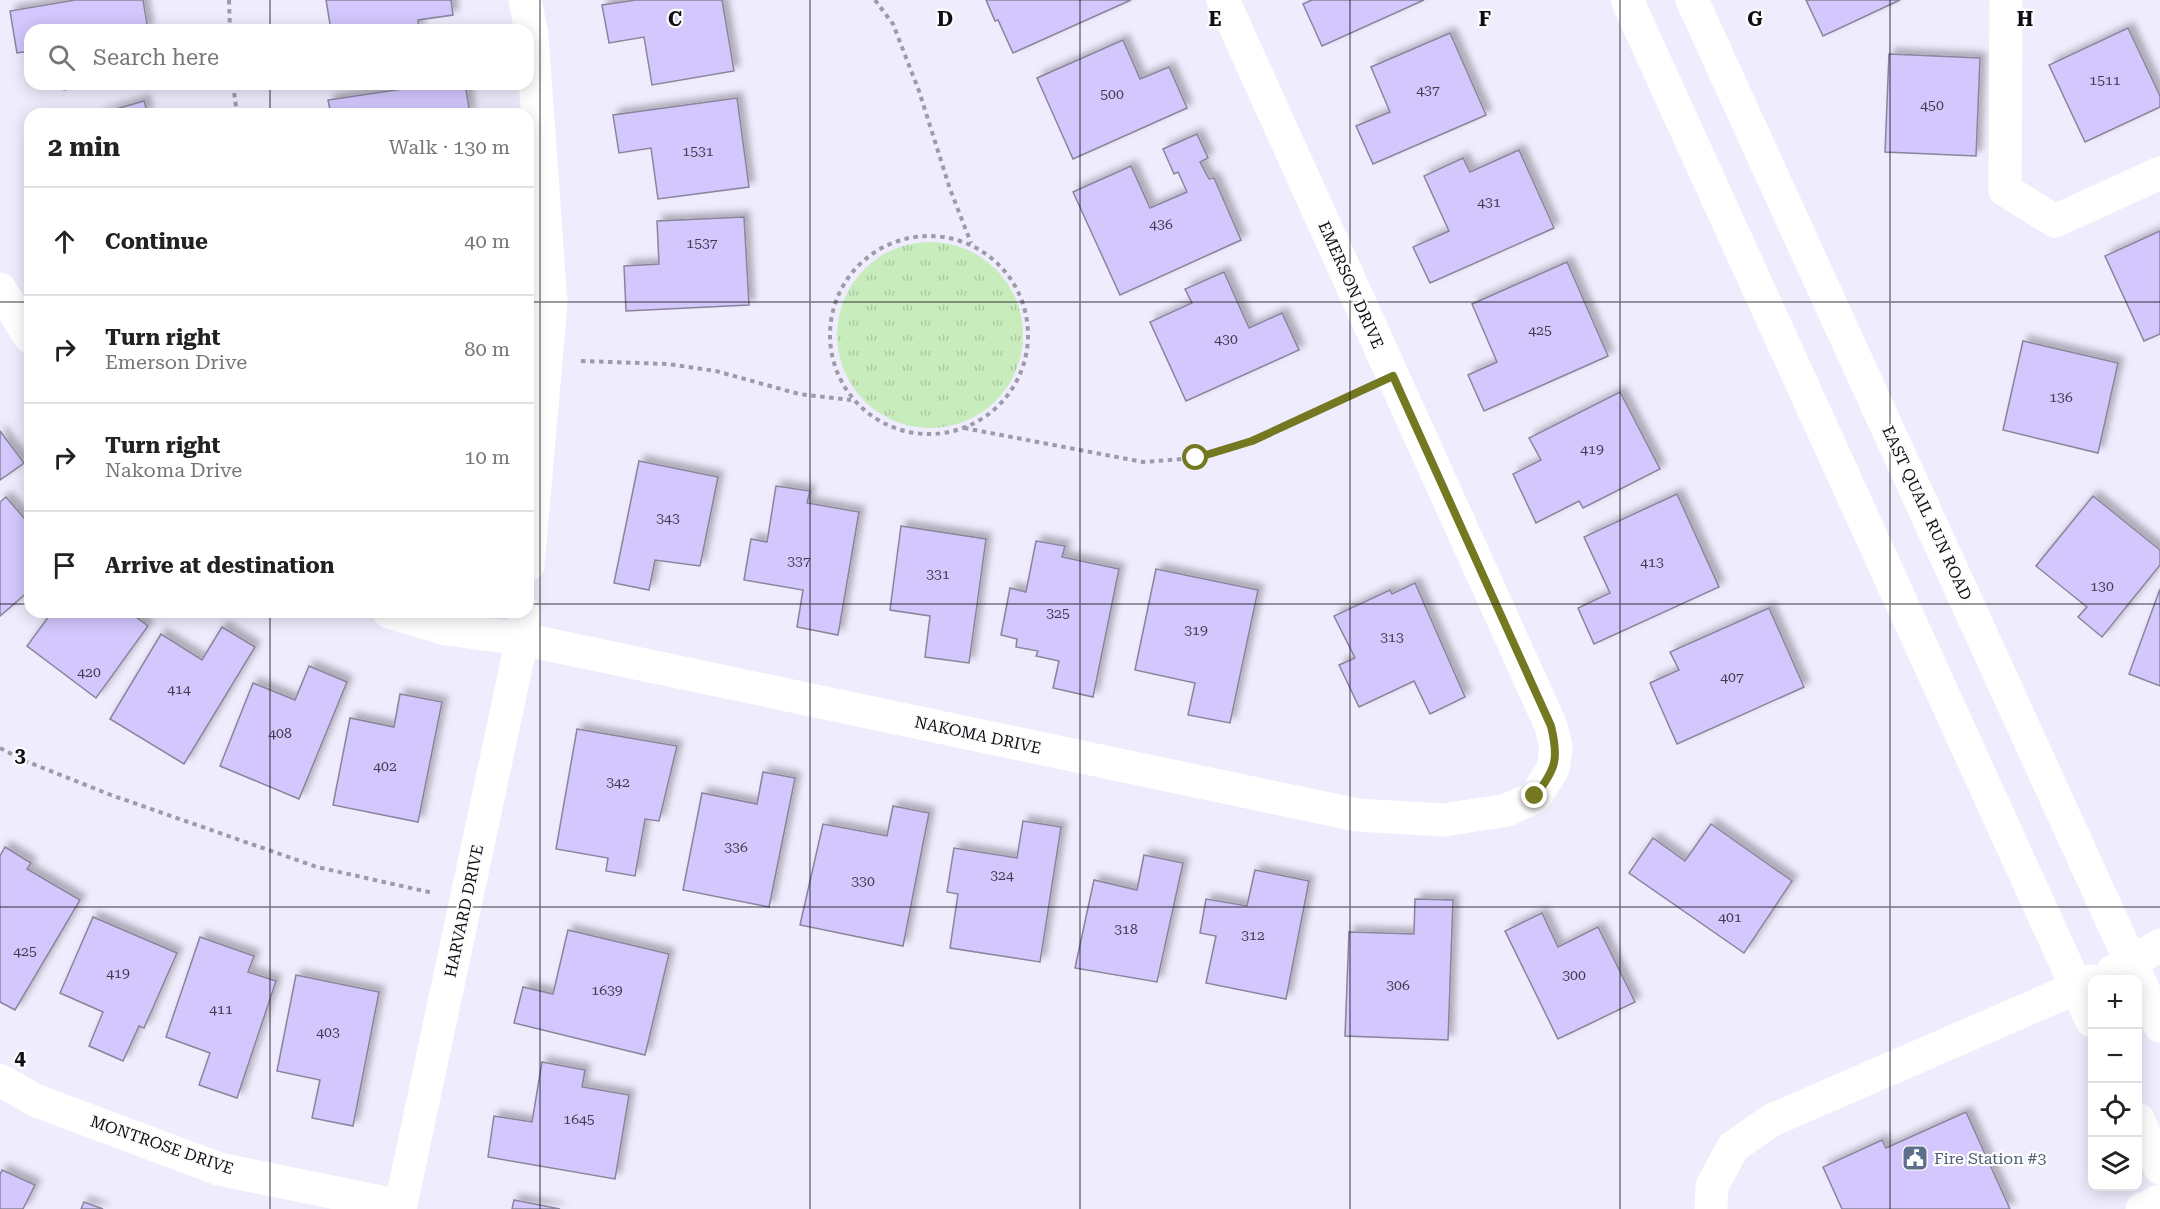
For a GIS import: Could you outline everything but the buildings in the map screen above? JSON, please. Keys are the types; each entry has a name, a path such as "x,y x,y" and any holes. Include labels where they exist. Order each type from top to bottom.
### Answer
{"street":[{"path":"525,0 530,24"},
{"name":"EMERSON DRIVE","path":"1223,0 1551,726 1556,748 1553,769"},
{"path":"1627,0 2088,981"},
{"name":"EAST QUAIL RUN ROAD","path":"1692,0 2160,1026"},
{"path":"2006,0 2005,190 2055,221 2160,173"},
{"path":"534,64 551,304 534,497"},
{"path":"0,289 24,327"},
{"name":"NAKOMA DRIVE","path":"408,618 446,629 523,626 1357,815 1444,820 1507,810 1535,796 1553,769"},
{"name":"HARVARD DRIVE","path":"400,1208 523,626"},
{"path":"2106,975 2132,963 2160,945"},
{"path":"1711,1209 1712,1186 1733,1147 1772,1120 2088,983"},
{"name":"MONTROSE DRIVE","path":"0,1080 37,1101 219,1169 400,1208"},
{"path":"2142,1128 2160,1167"},
{"path":"2142,1209 2160,1201"}],"path":[{"path":"229,0 230,24"},
{"path":"875,0 893,24 919,91 950,189 972,243"},
{"path":"234,90 236,108"},
{"path":"964,428 997,409 1018,378 1029,342 1022,301 1003,267 972,243 934,234 897,241 863,258 840,289 830,327 835,365 852,400 884,424 923,434 964,428 1143,462 1196,458 1252,441 1393,376"},
{"path":"546,360 668,364 716,371 799,394 852,400"},
{"path":"0,748 23,760 111,795 317,867 466,901"}],"green space":[{"path":"930,242 966,249 996,269 1016,299 1023,335 1016,371 996,401 966,421 930,428 894,421 864,401 844,371 837,335 844,299 864,269 894,249"}],"place":[{"name":"Fire Station #3","path":"1915,1158"}],"route":[{"path":"1196,458 1252,441 1393,376 1551,726 1556,748 1553,769 1535,796"}]}
